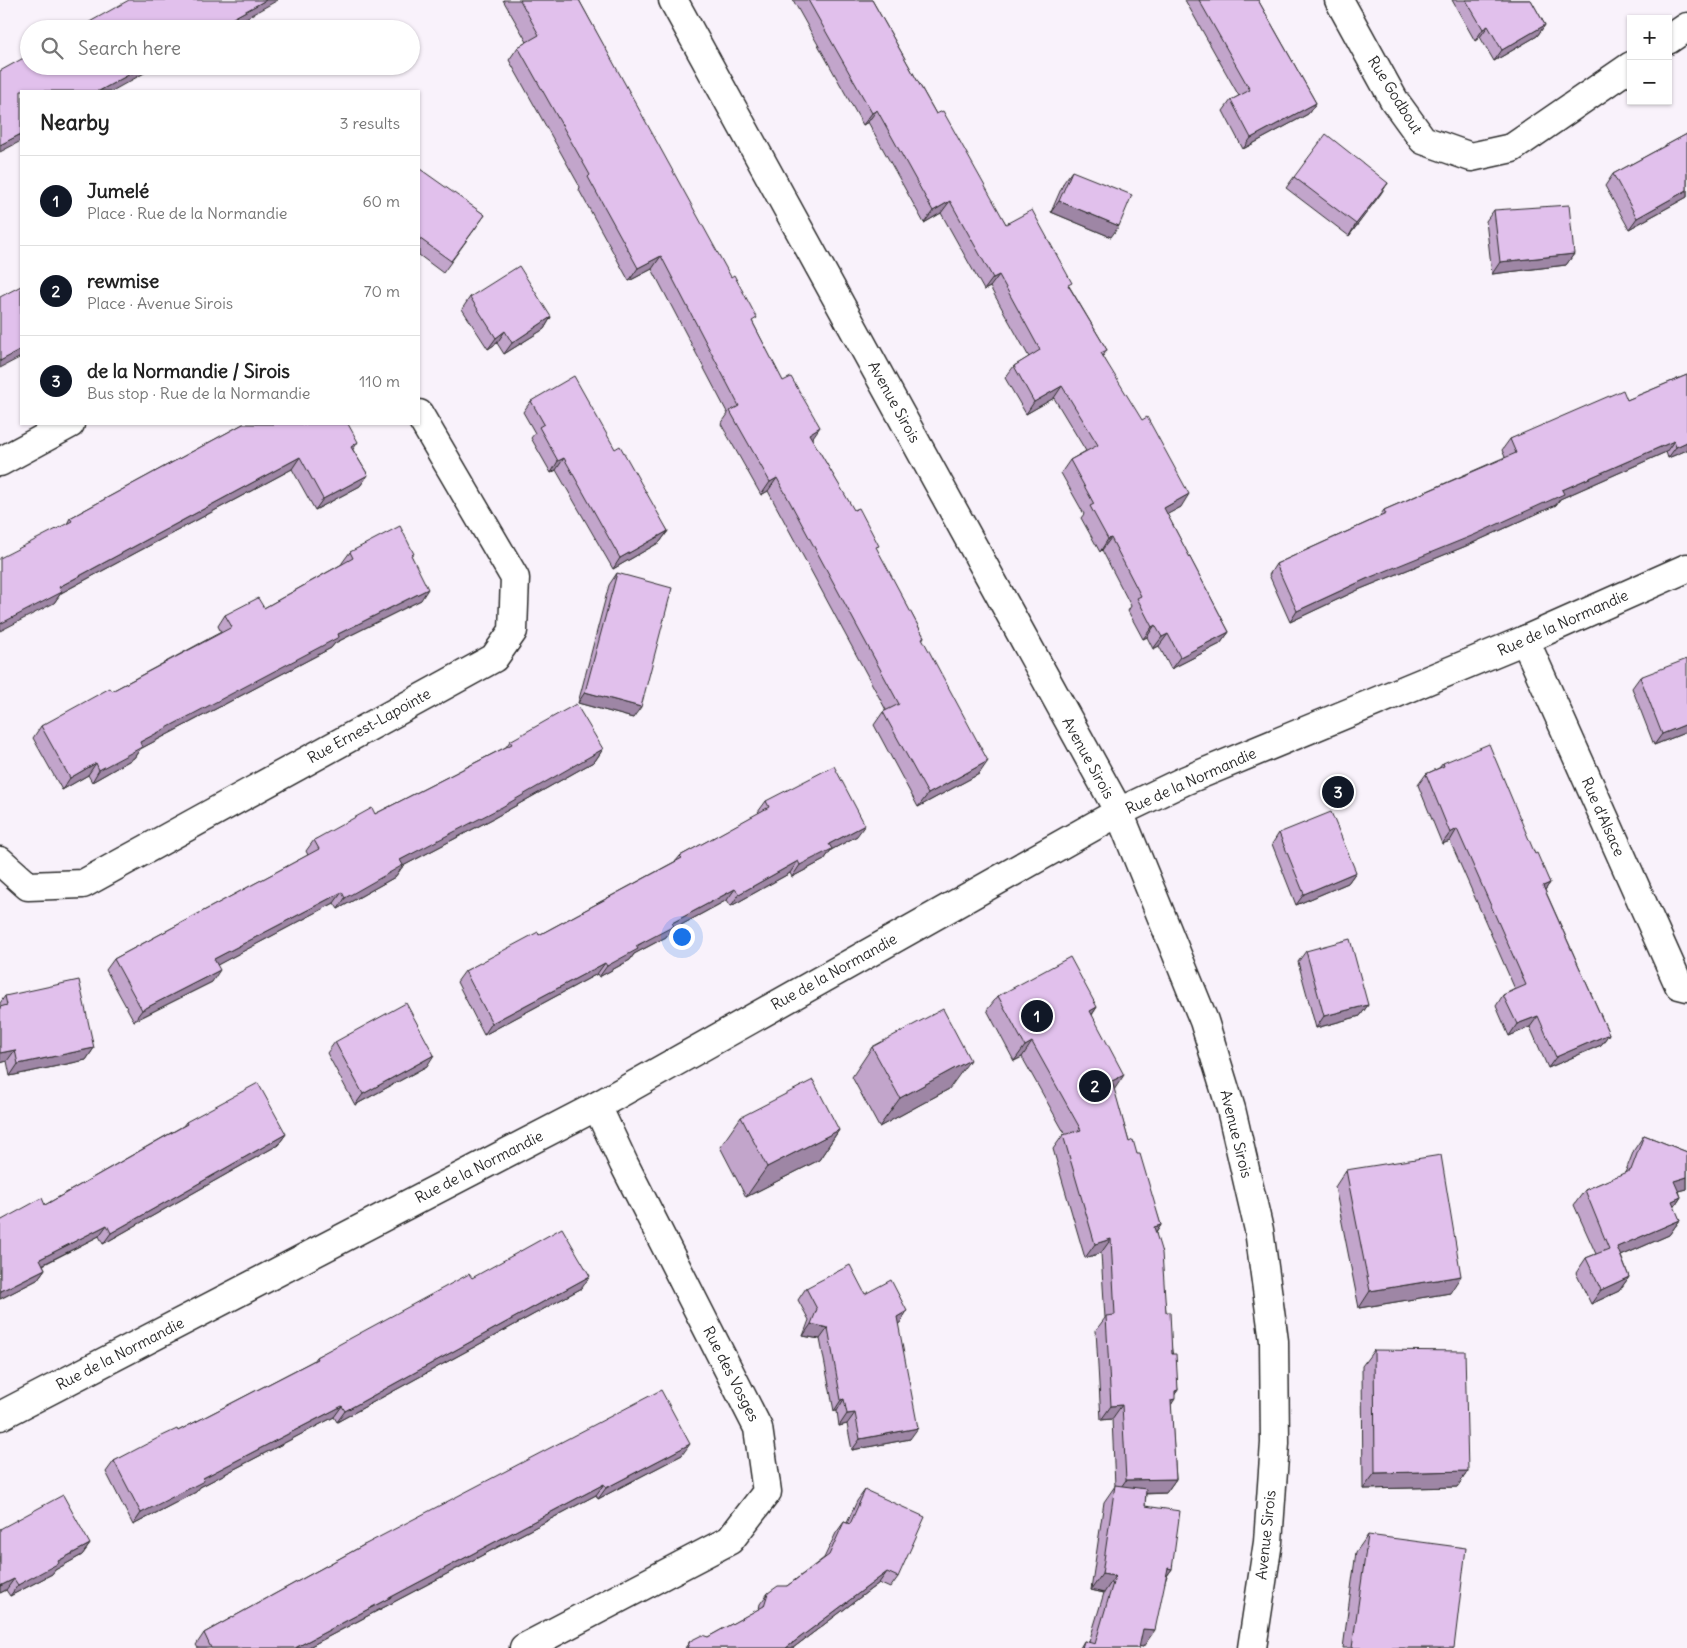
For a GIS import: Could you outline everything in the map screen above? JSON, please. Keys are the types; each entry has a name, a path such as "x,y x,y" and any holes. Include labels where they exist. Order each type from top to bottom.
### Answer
{"street":[{"name":"Avenue Sirois","path":"673,0 1119,812 1204,1021 1231,1109 1259,1230 1274,1342 1275,1442 1268,1542 1252,1648"},
{"name":"Rue Godbout","path":"1339,0 1394,100 1424,140 1471,157 1512,148 1627,69"},
{"path":"1672,37 1687,27"},
{"name":"Rue Ernest-Lapointe","path":"0,861 28,886 82,884 494,658 513,631 515,578 420,416"},
{"path":"0,462 68,425"},
{"name":"Rue de la Normandie","path":"0,1416 597,1106 1119,812 1184,781 1525,640 1687,568"},
{"name":"Rue d'Alsace","path":"1525,640 1679,985 1687,987"},
{"name":"Rue des Vosges","path":"524,1648 730,1540 768,1492 758,1428 624,1164 597,1106"}],"building":[{"path":"129,0 266,0 229,20 93,20"},
{"path":"520,0 579,0 731,277 734,275 757,318 752,321 783,381 791,377 820,427 809,434 854,510 859,508 879,546 876,547 924,637 922,638 988,761 928,794 883,712 899,704 777,478 770,482 730,411 739,406 661,256 638,268 588,177 590,175 518,47 539,35"},
{"path":"808,0 872,0 936,114 943,111 1006,224 1032,210 1072,283 1068,285 1107,350 1101,353 1142,420 1147,417 1189,494 1164,508 1229,632 1180,657 1168,634 1162,637 1155,625 1152,627 1137,598 1141,596 1111,538 1108,539 1090,506 1094,504 1070,460 1098,445 1062,386 1034,402 1014,366 1040,350 999,275 993,278 950,201 933,211 877,110 872,113"},
{"path":"1199,0 1258,0 1316,103 1251,138 1231,100 1250,90"},
{"path":"1466,0 1531,0 1545,25 1502,50 1488,26 1483,29"},
{"path":"20,60 20,75 128,75 101,90 20,90 20,135 0,145 0,71"},
{"path":"1326,134 1388,183 1356,224 1294,177"},
{"path":"1687,134 1687,190 1637,218 1613,174"},
{"path":"420,169 485,215 451,261 420,239"},
{"path":"1072,171 1132,195 1119,226 1059,201"},
{"path":"1569,205 1574,254 1500,262 1494,210"},
{"path":"519,266 551,317 512,343 505,331 496,338 470,297"},
{"path":"20,287 20,351 0,361 0,297"},
{"path":"1687,375 1687,442 1676,447 1674,441 1562,490 1564,494 1474,535 1366,579 1297,611 1276,564 1386,514 1384,510 1516,453 1510,439 1623,390 1627,400"},
{"path":"574,376 615,449 620,446 668,531 620,558 564,458 558,461 539,427 544,424 531,401"},
{"path":"241,425 349,425 358,442 351,447 368,475 323,499 300,457 59,587 62,592 0,624 0,558 72,521 70,518"},
{"path":"400,526 414,554 411,555 428,589 338,634 339,637 140,742 142,747 99,770 96,763 70,778 41,726 110,688 112,691 232,627 225,615 258,598 264,608 353,558 350,552"},
{"path":"617,573 672,588 641,707 585,692"},
{"path":"1687,659 1687,724 1662,734 1640,677"},
{"path":"576,704 603,749 502,807 400,860 403,865 345,898 342,892 214,959 220,970 142,1010 114,959 319,849 314,840 372,808 375,814 512,744 510,741"},
{"path":"1489,744 1535,854 1537,853 1550,883 1543,886 1609,1034 1556,1057 1538,1016 1517,1024 1503,995 1526,985 1457,829 1450,833 1426,774 1444,766 1443,763"},
{"path":"834,766 865,825 829,844 832,849 800,865 798,861 739,894 735,889 672,923 674,926 636,946 638,949 607,966 605,963 492,1023 465,971 538,932 539,935 682,858 680,856 769,807 766,801"},
{"path":"1331,812 1356,872 1304,894 1279,833"},
{"path":"1350,939 1368,1005 1324,1016 1306,951"},
{"path":"1070,957 1097,1007 1090,1011 1124,1075 1112,1081 1129,1142 1133,1140 1137,1154 1140,1154 1161,1225 1154,1227 1162,1253 1166,1312 1170,1312 1172,1354 1176,1354 1178,1390 1175,1391 1175,1399 1171,1400 1176,1479 1126,1480 1122,1405 1111,1406 1106,1316 1115,1315 1111,1239 1095,1244 1063,1135 1081,1130 1032,1042 1025,1046 998,996"},
{"path":"79,980 94,1048 18,1064 15,1050 0,1053 0,1007 7,1005 5,996"},
{"path":"406,1003 434,1055 363,1094 335,1042"},
{"path":"943,1009 970,1060 900,1098 872,1047"},
{"path":"813,1080 839,1130 767,1167 741,1117"},
{"path":"258,1083 286,1134 111,1233 107,1225 40,1259 45,1269 1,1291 0,1221 42,1198 45,1205 187,1124 186,1122"},
{"path":"1644,1135 1687,1152 1687,1177 1674,1181 1681,1197 1672,1201 1680,1220 1617,1247 1629,1277 1601,1290 1586,1258 1609,1249 1585,1190 1631,1170"},
{"path":"1441,1155 1461,1276 1370,1291 1346,1170"},
{"path":"562,1228 590,1276 345,1411 342,1406 203,1478 204,1481 141,1513 114,1461 177,1429 178,1431 317,1359 316,1357 469,1274 472,1278"},
{"path":"850,1265 865,1294 891,1280 907,1311 897,1317 918,1428 860,1439 855,1413 847,1414 844,1399 841,1400 828,1328 811,1324 817,1309 806,1288"},
{"path":"1374,1350 1465,1351 1468,1471 1375,1473"},
{"path":"661,1390 690,1444 606,1488 604,1484 295,1648 211,1648 204,1633 364,1545"},
{"path":"1115,1485 1146,1489 1145,1506 1180,1511 1172,1569 1168,1568 1155,1630 1143,1629 1139,1648 1082,1648 1084,1641 1095,1644 1115,1576 1102,1574"},
{"path":"865,1490 925,1517 898,1577 887,1572 786,1648 687,1648 690,1641 702,1635 708,1637 764,1606 768,1593 778,1586 787,1586 829,1555 844,1522 850,1524"},
{"path":"63,1495 90,1544 18,1585 14,1579 0,1586 0,1529"},
{"path":"1368,1535 1466,1548 1454,1648 1352,1648"}],"place":[{"name":"de la Normandie / Sirois","path":"1338,792"},
{"name":"Jumelé","path":"1037,1016"},
{"name":"rewmise","path":"1095,1086"}]}
